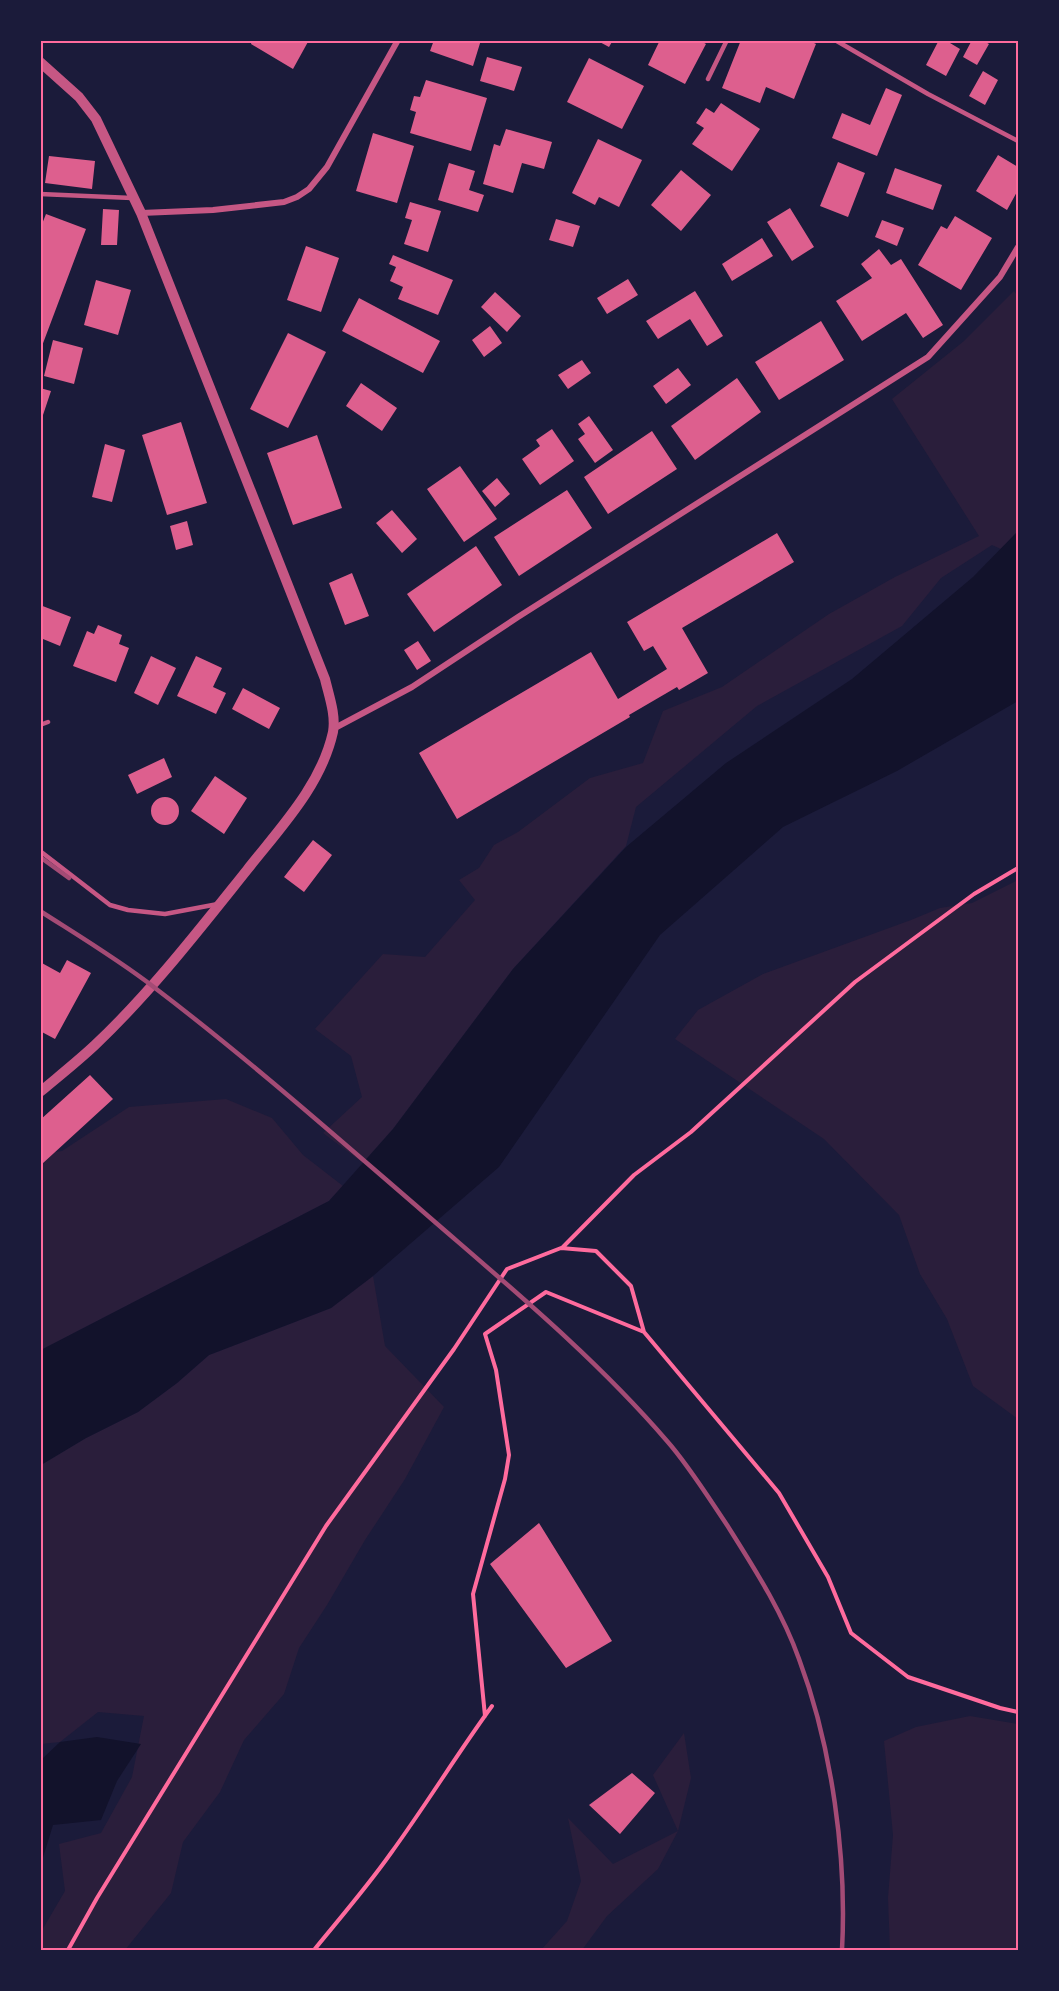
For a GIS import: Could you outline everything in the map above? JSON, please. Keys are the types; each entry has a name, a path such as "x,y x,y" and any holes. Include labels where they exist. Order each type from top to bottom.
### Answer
{"street":[{"path":"141,213 225,209 284,202 309,189 327,167 398,40"},
{"path":"40,62 66,84 96,118 135,198 325,679 333,714 330,741 314,780 299,805 152,986 96,1044 40,1092"},
{"path":"333,729 412,687 528,610 928,357 1000,277 1018,247"}],"lane":[{"path":"708,79 728,40"},
{"path":"836,40 928,94 1018,141"},
{"path":"40,194 135,198"},
{"path":"40,725 48,722"},
{"path":"40,851 110,905 146,913 165,914 220,904"}],"path":[{"path":"68,1950 97,1898 326,1526 454,1349 507,1269 561,1248 634,1175 691,1132 855,982 974,894 1018,867"},
{"path":"561,1248 596,1251 631,1286 644,1332 779,1492 828,1577 851,1633 908,1677 1018,1712"},
{"path":"485,1716 473,1594 505,1479 509,1455 496,1370 485,1334 546,1292 644,1332"},
{"path":"314,1950 355,1902 392,1852 432,1790 492,1706"}],"shaded area":[{"path":"1014,291 1018,297 1018,531 1001,549 992,545 941,578 902,626 757,706 636,807 626,846 513,969 393,1129 363,1163 323,1133 362,1097 351,1056 315,1029 383,954 425,957 475,900 459,880 479,868 494,845 518,832 590,778 643,763 663,711 722,687 829,614 895,577 979,536 892,399 964,341"},
{"path":"1018,531 1018,701 897,771 783,827 660,935 499,1167 373,1276 331,1308 209,1355 177,1383 138,1412 86,1438 41,1465 41,1350 329,1201 393,1129 513,969 626,847 726,763 852,679 973,577"},
{"path":"1018,880 1018,1419 973,1386 947,1319 920,1274 899,1215 824,1139 675,1039 698,1010 763,974 940,908 972,903"},
{"path":"226,1099 272,1118 303,1155 343,1186 329,1201 41,1350 41,1154 62,1151 129,1107"},
{"path":"373,1276 385,1346 444,1407 405,1479 299,1648 284,1694 244,1740 220,1792 183,1842 171,1893 125,1950 41,1950 41,1932 65,1891 59,1844 101,1833 132,1777 144,1716 98,1712 60,1742 41,1744 41,1465 86,1438 138,1412 177,1383 209,1355 331,1308"},
{"path":"970,1716 1018,1724 1018,1950 890,1950 888,1898 893,1835 884,1741 916,1727"},
{"path":"684,1733 691,1778 678,1831 653,1775"},
{"path":"97,1737 141,1744 117,1781 101,1820 53,1825 41,1864 41,1760 60,1742"},
{"path":"568,1818 613,1864 678,1831 658,1869 607,1916 582,1950 541,1950 567,1921 581,1881"}],"building":[{"path":"252,40 309,40 293,69 251,44"},
{"path":"434,40 481,40 473,66 430,51"},
{"path":"596,40 613,40 609,47"},
{"path":"660,40 699,40 706,44 685,84 648,65"},
{"path":"741,40 808,40 816,44 794,99 766,87 760,103 722,88"},
{"path":"939,40 945,40 960,49 946,76 926,65"},
{"path":"972,40 982,40 989,44 977,65 963,57"},
{"path":"487,57 522,67 514,91 480,81"},
{"path":"589,58 644,86 622,129 567,102"},
{"path":"983,71 998,80 985,105 969,96"},
{"path":"426,80 487,98 471,151 410,133 416,112 410,110 414,96 420,97"},
{"path":"886,88 902,95 877,156 832,138 842,113 870,125"},
{"path":"721,103 760,129 732,171 692,144 704,128 696,123 706,108 714,113"},
{"path":"506,129 552,142 544,169 522,163 513,193 483,184 494,144 500,146"},
{"path":"373,133 414,146 397,203 356,191"},
{"path":"598,139 642,160 619,207 599,197 595,205 572,193"},
{"path":"998,155 1018,167 1018,190 1007,210 976,191"},
{"path":"49,156 95,161 92,189 45,183"},
{"path":"838,162 865,173 848,217 820,206"},
{"path":"449,163 475,171 469,190 484,195 478,212 438,200"},
{"path":"895,168 942,185 933,210 886,193"},
{"path":"681,170 711,195 681,231 651,205"},
{"path":"410,202 441,211 428,252 404,244 412,220 405,218"},
{"path":"790,208 814,247 792,261 767,222"},
{"path":"103,209 119,210 117,245 101,245"},
{"path":"46,214 86,229 42,346 40,345 40,229"},
{"path":"955,216 992,238 961,290 918,265 941,226 947,229"},
{"path":"556,219 580,226 573,247 549,240"},
{"path":"882,220 904,228 897,246 875,237"},
{"path":"762,238 773,256 732,281 722,264"},
{"path":"306,246 339,258 321,312 287,300"},
{"path":"879,249 891,265 901,259 943,325 923,338 906,313 862,341 836,301 872,278 861,264"},
{"path":"393,255 453,280 438,315 398,299 403,287 390,281 396,267 389,264"},
{"path":"628,279 638,295 607,314 597,298"},
{"path":"96,280 131,290 118,335 84,325"},
{"path":"695,291 723,336 707,346 690,319 658,339 646,321"},
{"path":"495,292 521,316 507,332 481,307"},
{"path":"359,298 440,341 423,373 342,331"},
{"path":"821,321 844,360 779,400 755,362"},
{"path":"490,326 502,343 484,357 472,340"},
{"path":"288,333 326,352 288,428 250,409"},
{"path":"53,340 83,348 74,384 44,376"},
{"path":"582,360 591,373 568,389 558,375"},
{"path":"678,368 691,385 666,404 653,386"},
{"path":"737,378 761,412 695,460 671,426"},
{"path":"361,383 397,408 382,431 346,406"},
{"path":"40,388 51,391 41,421 40,421"},
{"path":"589,416 613,450 595,463 578,439 585,434 578,424"},
{"path":"181,422 207,503 167,515 142,435"},
{"path":"552,429 574,461 540,485 522,459 540,446 536,440"},
{"path":"652,431 677,469 608,514 584,477"},
{"path":"317,435 342,508 293,525 267,453"},
{"path":"105,444 125,450 112,502 92,497"},
{"path":"460,466 497,519 464,542 427,489"},
{"path":"497,478 510,494 495,507 482,491"},
{"path":"567,490 592,528 519,576 494,537"},
{"path":"392,510 417,539 402,553 376,523"},
{"path":"187,521 193,545 176,550 170,526"},
{"path":"777,533 794,562 682,628 708,673 679,690 677,687 457,819 419,753 591,652 618,699 667,669 653,646 644,651 627,622"},
{"path":"476,546 502,585 434,632 407,594"},
{"path":"352,573 369,616 345,625 329,583"},
{"path":"40,605 71,617 60,646 43,639 40,645"},
{"path":"98,625 122,635 119,644 129,648 116,682 73,666 87,631 94,634"},
{"path":"418,641 431,661 417,670 404,650"},
{"path":"151,656 176,668 158,705 134,693"},
{"path":"196,656 222,668 213,687 226,693 216,714 177,696"},
{"path":"243,688 280,708 269,729 232,709"},
{"path":"164,758 172,777 137,794 128,775"},
{"path":"215,776 247,798 224,834 191,811"},
{"path":"165,797 175,801 179,811 175,821 165,825 155,821 151,811 155,801"},
{"path":"313,840 332,855 304,892 284,877"},
{"path":"67,960 91,973 55,1039 40,1031 40,962 60,973"},
{"path":"90,1075 113,1099 42,1164 40,1162 40,1120"},
{"path":"539,1523 612,1641 566,1668 490,1564"},
{"path":"632,1773 655,1793 620,1834 589,1805"}],"railway":[{"path":"40,857 69,878"},
{"path":"40,911 155,988 322,1125 579,1349 639,1409 683,1461 727,1525 767,1590 792,1641 811,1693 835,1803 842,1878 842,1950"}]}
